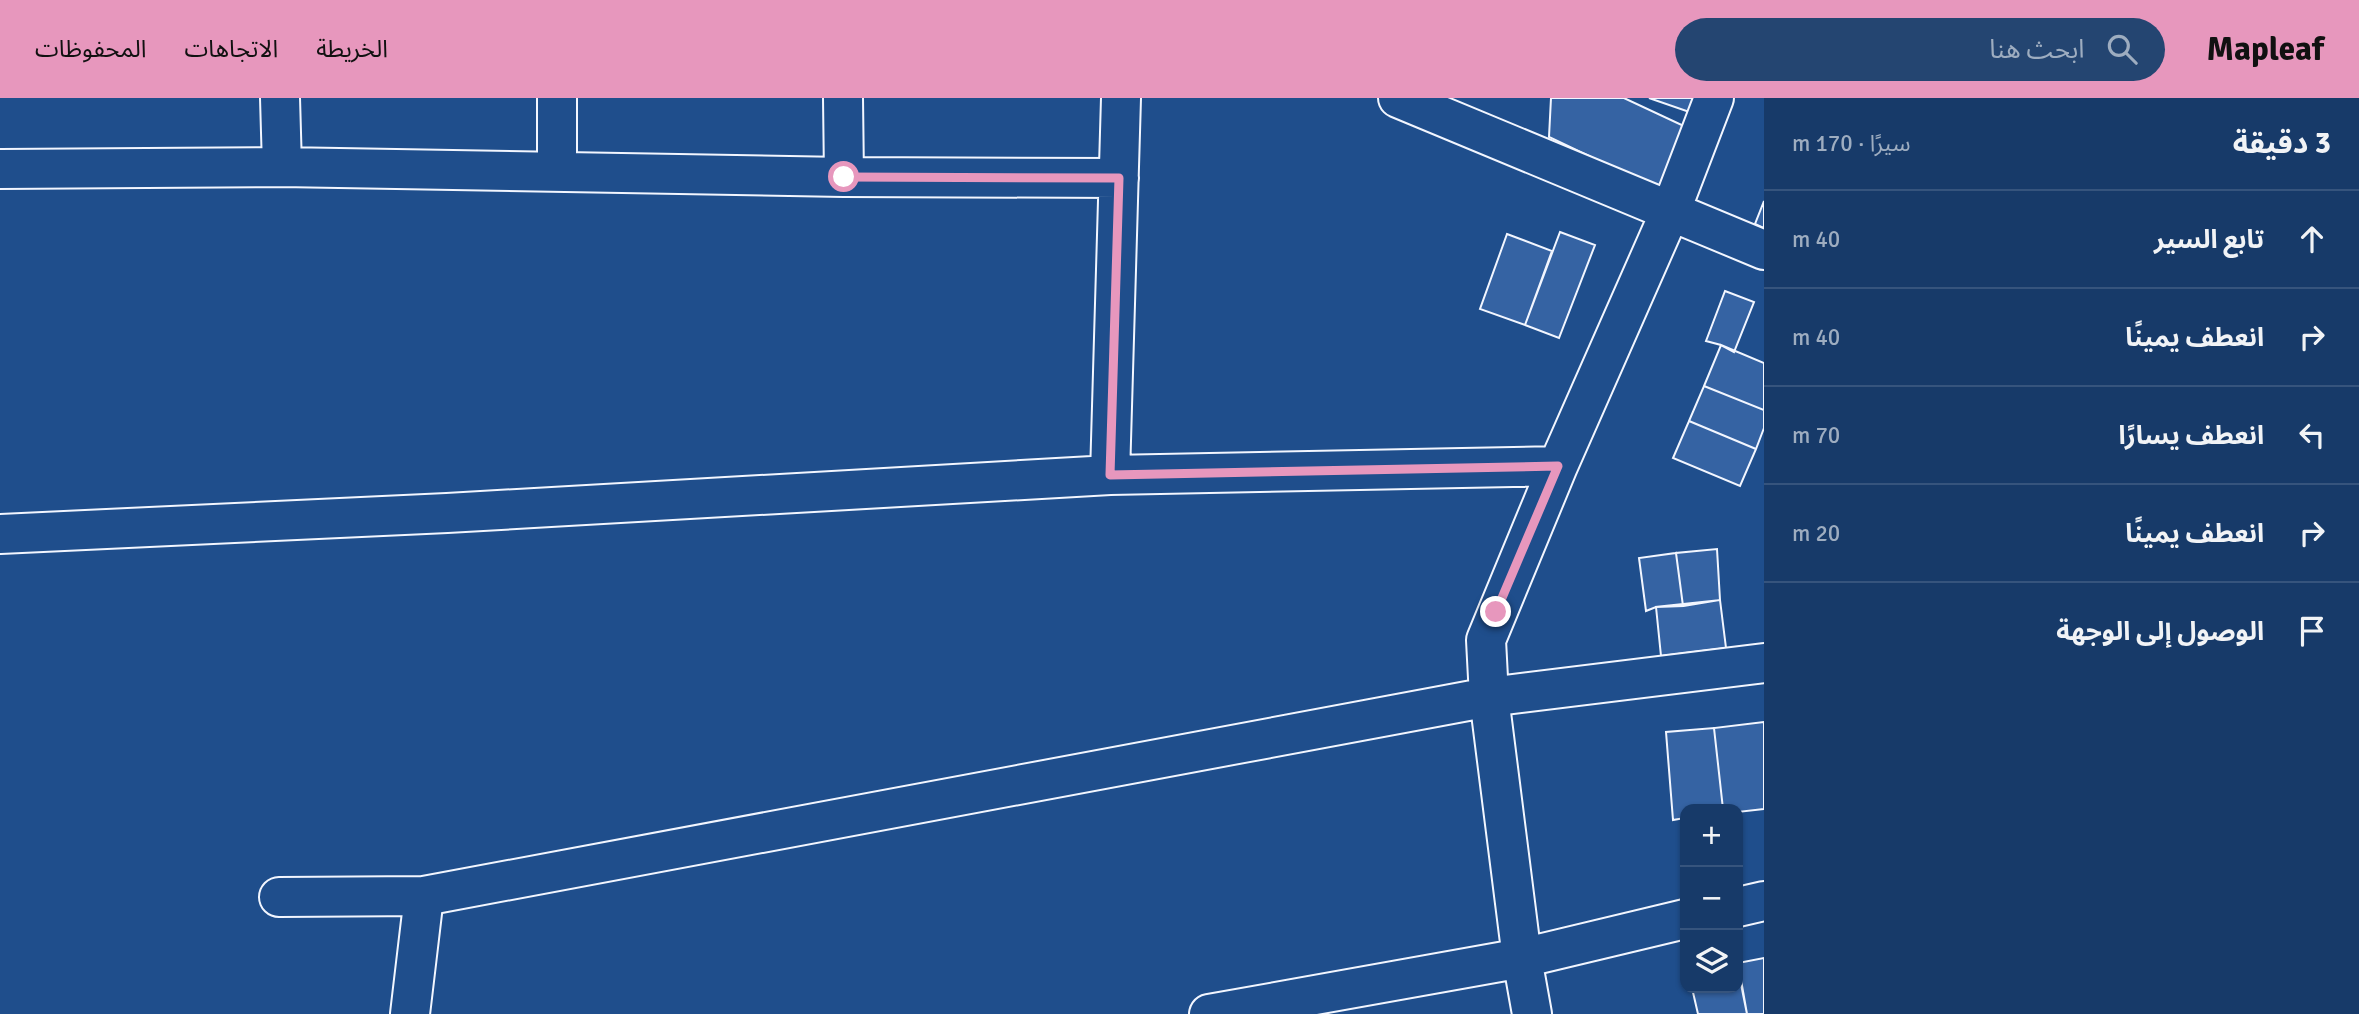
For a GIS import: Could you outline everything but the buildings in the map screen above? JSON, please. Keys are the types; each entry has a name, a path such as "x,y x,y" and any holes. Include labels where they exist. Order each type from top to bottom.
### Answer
{"street":[{"path":"280,98 282,167"},
{"path":"557,98 557,172"},
{"path":"843,98 844,177"},
{"path":"1110,475 1121,98"},
{"path":"1398,98 1764,250"},
{"path":"1532,1014 1522,958 1489,697 1486,640 1558,466 1671,211 1714,98"},
{"path":"0,169 282,167 844,177 1119,178"},
{"path":"0,534 447,513 1110,475 1558,466"},
{"path":"279,897 424,896 1489,697 1764,663"},
{"path":"410,1014 424,896"},
{"path":"1743,906 1764,901"},
{"path":"1209,1014 1522,958 1680,920"}],"route":[{"path":"844,177 1119,178 1110,475 1558,466 1496,612"}]}
